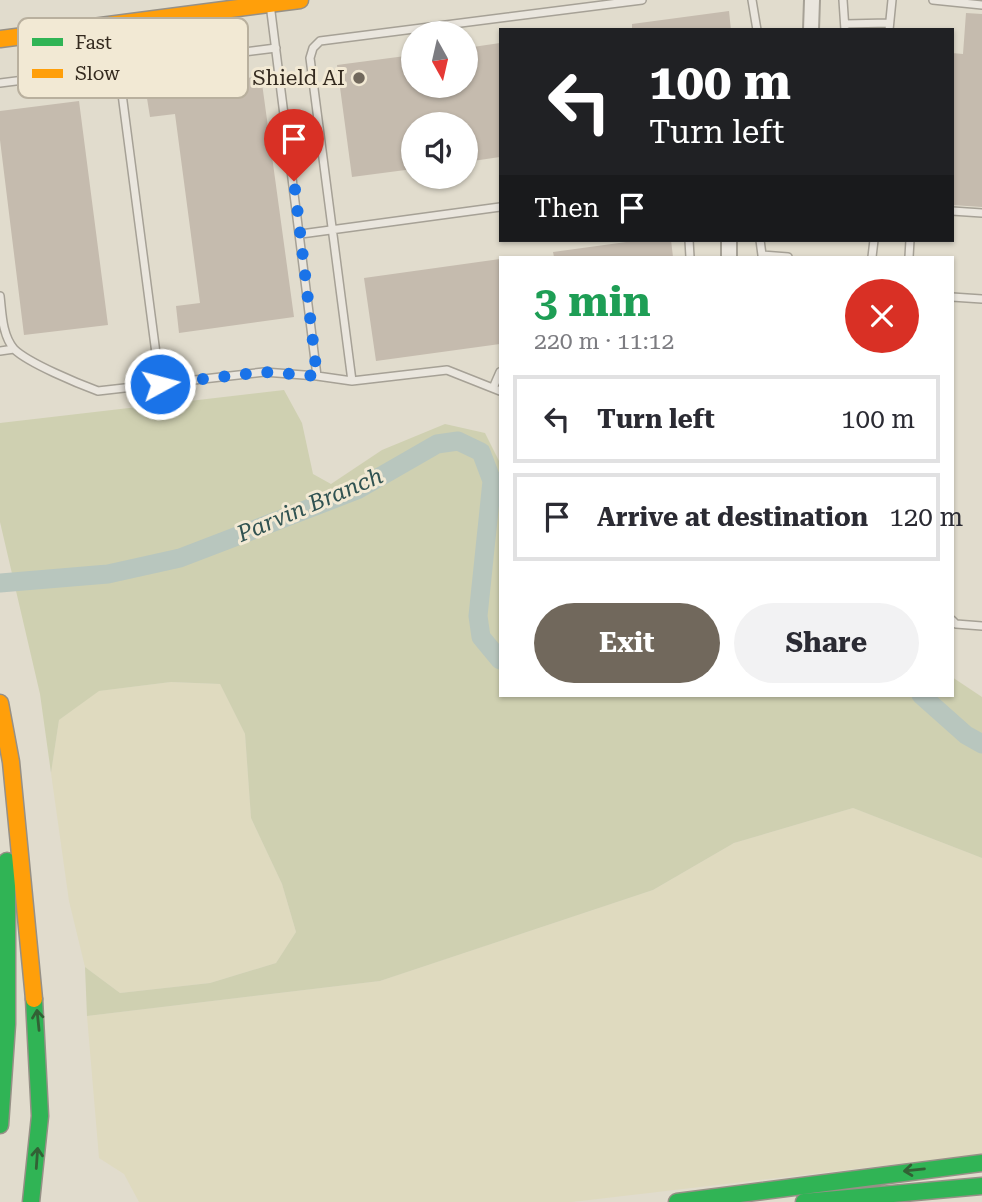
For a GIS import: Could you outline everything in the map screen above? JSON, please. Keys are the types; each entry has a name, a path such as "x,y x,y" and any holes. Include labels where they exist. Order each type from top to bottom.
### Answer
{"main road":[{"path":"156,18 299,0"},
{"path":"0,39 18,37"},
{"path":"0,703 14,774 19,859 39,1030 40,1113 31,1202"},
{"path":"0,766 6,841 8,966 0,1125"},
{"path":"677,1202 982,1163"},
{"path":"804,1202 982,1186"}],"street":[{"path":"811,28 812,0"}],"lane":[{"path":"352,382 310,58 313,48 320,41 642,0"},
{"path":"752,0 757,28"},
{"path":"844,0 845,27 889,27 892,0"},
{"path":"933,0 982,5"},
{"path":"270,2 317,376"},
{"path":"248,52 276,48"},
{"path":"0,83 18,81"},
{"path":"124,98 160,384"},
{"path":"301,234 499,207"},
{"path":"954,211 982,213"},
{"path":"760,242 762,255 775,256"},
{"path":"0,296 5,332 14,349 78,384 98,391 264,372 352,382 447,370 497,390"},
{"path":"954,297 982,299"},
{"path":"0,351 14,349"},
{"path":"954,622 982,626"}],"shaded area":[{"path":"171,682 220,684 245,734 251,818 282,884 296,932 276,963 210,983 120,993 85,967 69,901 51,773 59,720 98,691"},
{"path":"853,808 982,858 982,1154 572,1202 139,1202 124,1174 99,1158 87,1016 380,981 653,890 734,843"}],"green space":[{"path":"284,390 302,423 313,474 331,484 382,450 445,424 485,433 499,461 499,697 954,697 954,678 982,697 982,858 853,808 734,843 653,890 380,981 87,1016 85,967 120,993 210,983 276,963 296,932 282,884 251,818 245,734 220,684 171,682 99,691 59,720 51,773 40,694 0,522 0,423"}],"building":[{"path":"729,11 731,28 632,28 632,24"},
{"path":"966,13 982,14 982,207 954,205 954,53 963,54"},
{"path":"499,43 499,157 478,160 478,112 401,112 401,171 352,177 337,65 401,57 401,98 478,98 478,46"},
{"path":"261,76 294,317 179,333 176,306 200,303 175,114 150,117 147,98 248,98 248,78"},
{"path":"79,101 108,325 24,335 0,140 0,111"},
{"path":"626,242 671,242 673,256 554,256 553,252"},
{"path":"499,259 499,344 376,361 364,278"}],"waterway":[{"name":"Parvin Branch","path":"0,583 108,574 180,558 357,490 437,444 458,441 481,452 492,481 478,616 481,637 499,659"},
{"name":"Parvin Branch","path":"923,697 966,735 982,744"}],"traffic: fast":[{"path":"0,1125 7,1024 7,861"},
{"path":"31,1202 40,1116 34,999"},
{"path":"677,1202 982,1163"},
{"path":"804,1202 982,1186"}],"traffic: slow":[{"path":"162,18 300,0"},
{"path":"0,39 18,37"},
{"path":"0,703 11,762 34,999"}],"place":[{"name":"Shield AI","path":"359,78"}],"route":[{"path":"160,384 264,372 317,376 294,181"}]}
